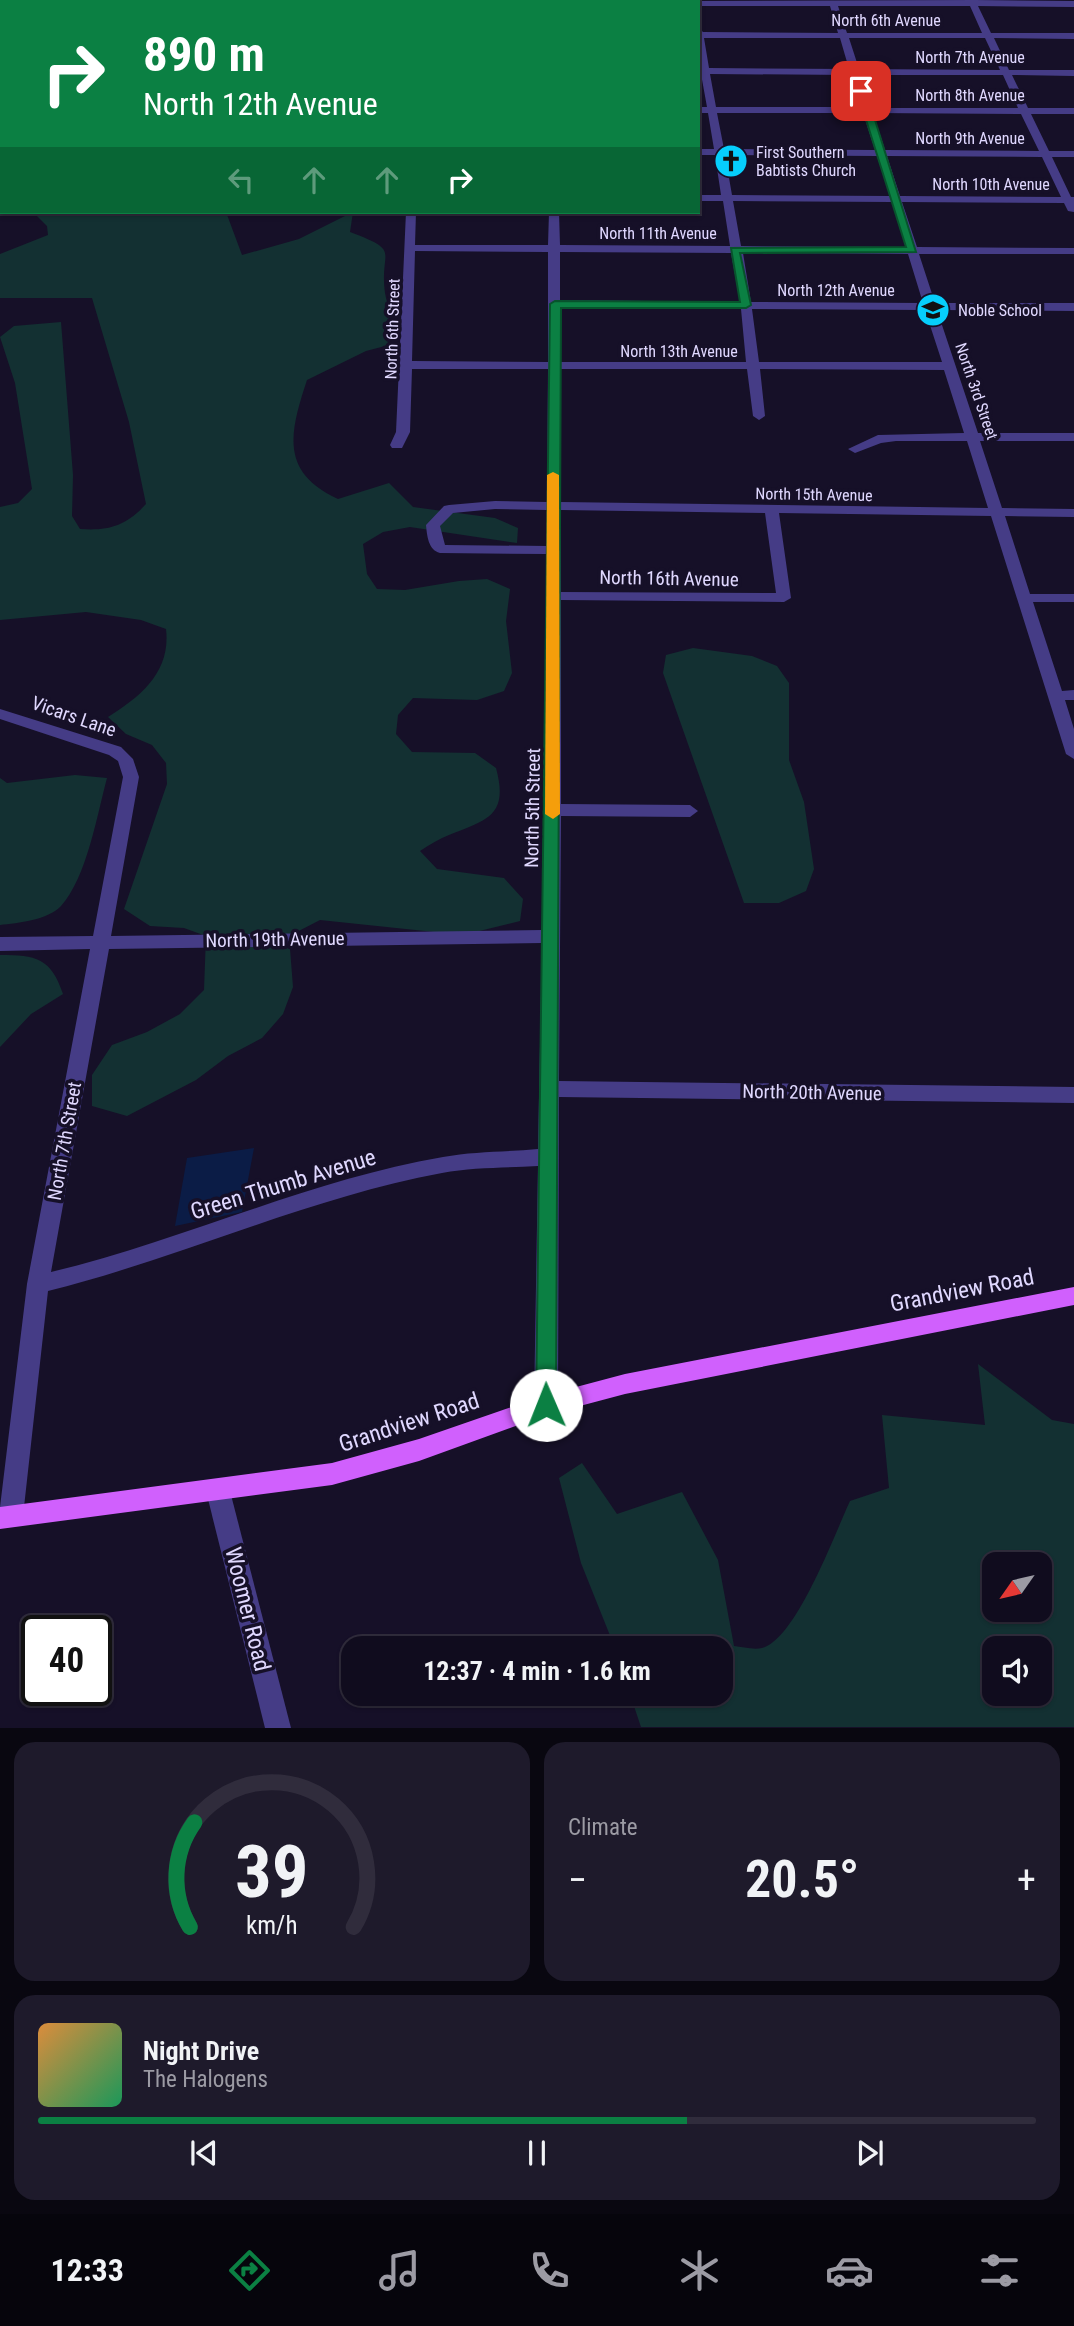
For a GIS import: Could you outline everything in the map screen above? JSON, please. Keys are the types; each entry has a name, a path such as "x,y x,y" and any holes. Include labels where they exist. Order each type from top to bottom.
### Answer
{"main road":[{"name":"Grandview Road","path":"6,1517 294,1481 373,1464 546,1405 667,1374 1074,1296"}],"street":[{"name":"North 3rd Street","path":"832,1 999,513 1074,754"},
{"path":"700,2 1074,4"},
{"path":"972,2 1004,73 1071,200 1074,212"},
{"name":"North 6th Avenue","path":"700,33 1074,36"},
{"path":"700,52 704,111 719,152 725,199 746,305 751,367 759,416"},
{"name":"North 7th Avenue","path":"701,71 1074,73"},
{"name":"North 8th Avenue","path":"704,111 1074,111"},
{"name":"North 9th Avenue","path":"700,152 1074,154"},
{"name":"North 10th Avenue","path":"700,198 1071,200"},
{"name":"North 6th Street","path":"397,446 403,432 411,214"},
{"name":"North 5th Street","path":"546,1405 553,810 554,214"},
{"name":"North 11th Avenue","path":"411,248 1074,251"},
{"name":"North 12th Avenue","path":"555,304 1074,307"},
{"name":"North 13th Avenue","path":"407,365 950,366"},
{"path":"855,449 878,439 896,436 1074,437"},
{"name":"North 15th Avenue","path":"553,550 440,549 433,537 433,525 449,509 463,506 1074,513"},
{"name":"North 16th Avenue","path":"554,596 784,598 771,511"},
{"path":"1025,598 1074,598"},
{"path":"1055,696 1074,695"},
{"name":"Vicars Lane","path":"0,714 107,748 125,759 130,767"},
{"name":"North 7th Street","path":"6,1517 38,1284 129,791 130,767"},
{"path":"553,810 690,811"},
{"name":"North 19th Avenue","path":"0,944 551,936"},
{"name":"North 20th Avenue","path":"549,1089 1074,1095"},
{"name":"Green Thumb Avenue","path":"38,1284 99,1270 319,1196 408,1173 444,1165 548,1157"},
{"name":"Woomer Road","path":"218,1491 278,1727"}],"green space":[{"path":"35,214 227,214 242,255 299,239 353,214 350,232 377,244 385,253 385,293 401,335 389,345 366,351 307,380 294,433 294,449 298,463 306,476 319,488 338,499 389,483 413,507 495,518 518,528 517,543 410,527 383,532 363,544 367,574 377,589 405,590 487,579 510,589 506,621 512,673 504,691 477,700 413,698 398,715 396,734 412,752 475,753 496,768 499,797 492,814 420,851 437,869 504,878 523,899 520,921 463,935 320,920 289,936 293,987 283,1014 262,1038 228,1056 196,1080 127,1116 92,1106 92,1075 112,1045 147,1032 180,1014 204,990 206,936 184,928 150,926 124,909 167,784 166,763 152,745 126,734 108,717 152,681 164,658 166,629 141,620 86,612 0,620 0,507 18,503 32,489 15,383 0,337 14,326 61,322 73,475 72,516 80,529 116,526 146,504 129,422 92,298 0,298 0,254 48,235 47,226"},
{"path":"693,648 752,656 777,666 789,683 789,760 804,802 814,869 806,891 779,903 744,903 663,673 666,655"},
{"path":"75,775 107,778 90,845 78,879 61,906 49,915 0,925 0,778 7,783"},
{"path":"0,955 23,956 41,961 53,973 63,994 31,1014 0,1047"},
{"path":"978,1364 1052,1420 1074,1424 1074,1727 641,1727 634,1706 733,1706 733,1641 734,1646 752,1649 762,1648 775,1641 801,1606 850,1501 889,1488 882,1415 985,1425"},
{"path":"582,1463 617,1514 682,1492 718,1560 732,1636 610,1636 581,1563 559,1478"}],"water":[{"path":"254,1148 242,1212 175,1226 187,1158"}],"slow traffic":[{"path":"553,475 553,814"}],"place":[{"name":"First Southern Babtists Church","path":"731,161"},
{"name":"Noble School","path":"933,310"}],"route":[{"path":"546,1405 555,304 746,305 734,250 912,250 861,91"}]}
